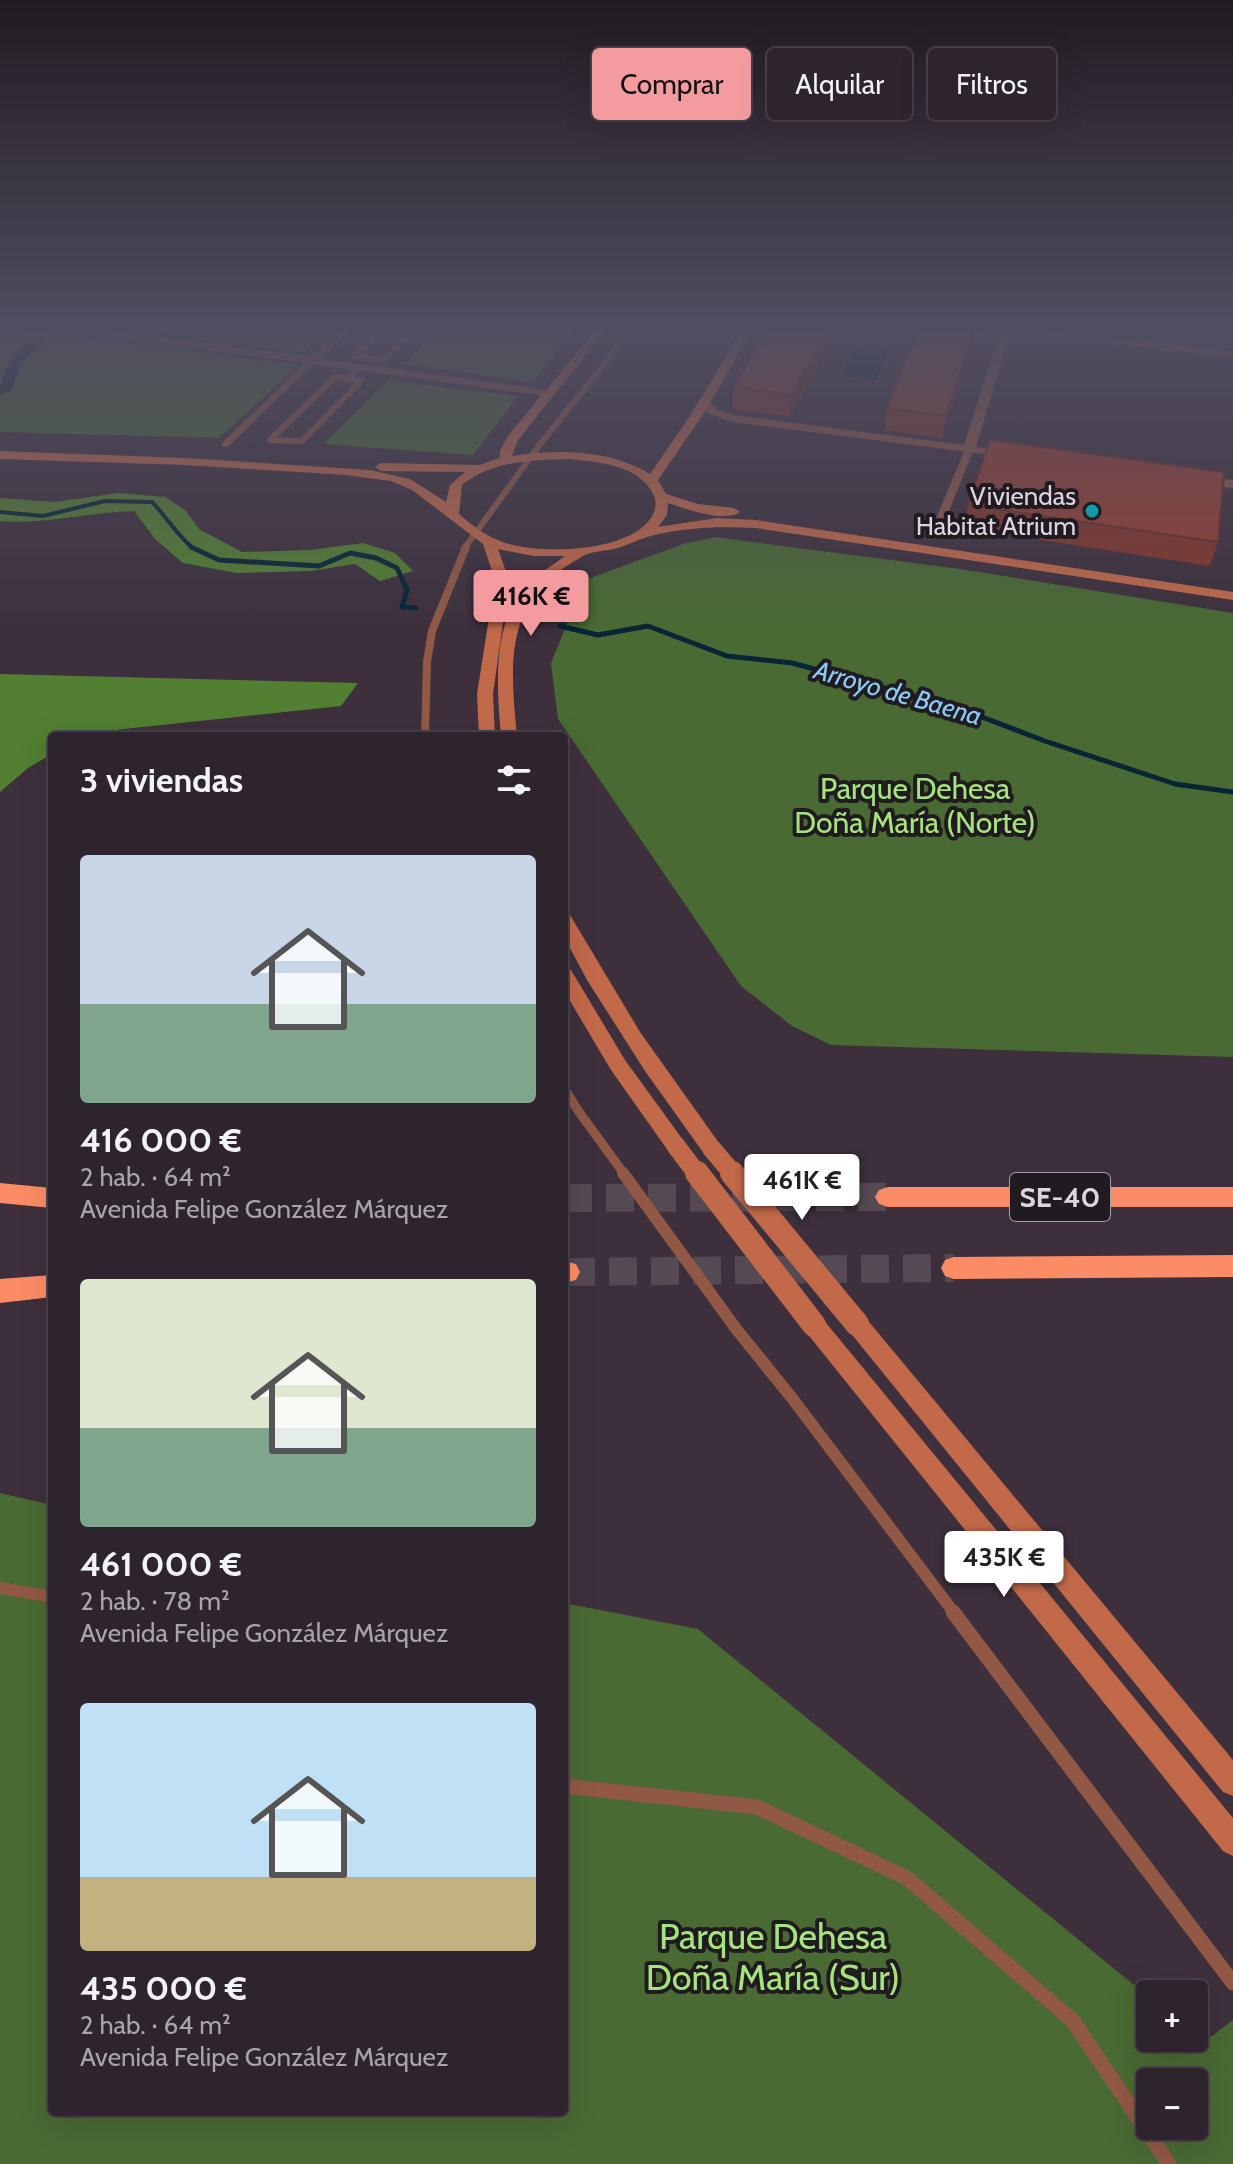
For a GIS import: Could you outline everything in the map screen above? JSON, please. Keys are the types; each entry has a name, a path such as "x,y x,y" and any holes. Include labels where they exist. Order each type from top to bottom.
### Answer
{"highway":[{"path":"0,1193 48,1198"},
{"name":"SE-40","path":"888,1197 1233,1197"},
{"path":"0,1205 48,1205"},
{"path":"954,1268 1233,1266"},
{"path":"0,1278 48,1278"},
{"path":"0,1291 48,1286"}],"main road":[{"path":"506,462 506,451 520,428"},
{"path":"651,481 689,428"},
{"path":"0,445 223,453 388,467 477,468 531,457 582,456 609,460 633,469 651,481 662,497 662,510 640,534 619,544 578,553 538,553 489,542 474,534 425,490 380,476 222,462 0,455"},
{"path":"453,516 452,498 457,482 477,468"},
{"path":"662,497 696,508 933,538 1233,586"},
{"path":"640,534 717,522 756,524 1233,596"},
{"path":"487,732 485,694 502,580 489,542"},
{"path":"509,732 510,643 518,609 524,596 540,581 578,553"},
{"path":"568,927 590,972 646,1061 712,1149 1233,1782"},
{"path":"568,982 618,1065 676,1146 814,1325 1233,1841"}],"street":[{"path":"225,445 243,428"},
{"path":"808,428 1031,458"},
{"path":"933,538 975,428"},
{"path":"1186,478 1233,484"}],"lane":[{"path":"282,428 270,440 302,441 315,428"},
{"path":"425,732 427,662 432,631 462,552 554,428"},
{"path":"568,1094 737,1330 792,1398 1233,1983"},
{"path":"0,1588 48,1596"},
{"path":"568,1786 757,1807 907,1878 1073,2021 1169,2164"}],"green space":[{"path":"0,428 230,428 219,438 0,432"},
{"path":"340,428 494,428 473,455 324,444"},
{"path":"119,493 165,497 185,510 199,529 242,552 310,550 363,543 395,553 413,571 380,581 355,564 310,571 237,573 183,563 156,540 134,511 33,521 0,521 0,498 54,502"},
{"name":"Parque Dehesa Doña María (Norte)","path":"715,537 960,569 1233,613 1233,1057 831,1045 792,1026 741,986 558,719 551,663 585,580 683,544"},
{"path":"0,674 358,683 341,706 96,732 48,732 48,756 28,768 0,792"},
{"name":"Parque Dehesa Doña María (Sur)","path":"0,1493 48,1504 48,2116 568,2116 568,1604 698,1629 1136,1987 1136,2052 1208,2052 1208,2039 1233,2020 1233,2164 0,2164"}],"building":[{"name":"Viviendas Habitat Atrium","path":"990,440 1224,472 1218,542 968,505"}],"waterway":[{"path":"0,512 43,516 105,501 152,502 195,549"},
{"path":"195,549 219,560 319,566 350,553 376,558 397,568 407,590 402,607 416,608"},
{"name":"Arroyo de Baena","path":"560,626 598,635 648,626 727,656 792,663 961,709 1045,741 1175,784 1233,792"}],"tunnel":[{"path":"568,1198 888,1197"},
{"path":"568,1272 954,1268"}],"place":[{"name":"Viviendas Habitat Atrium","path":"1092,511"}]}
